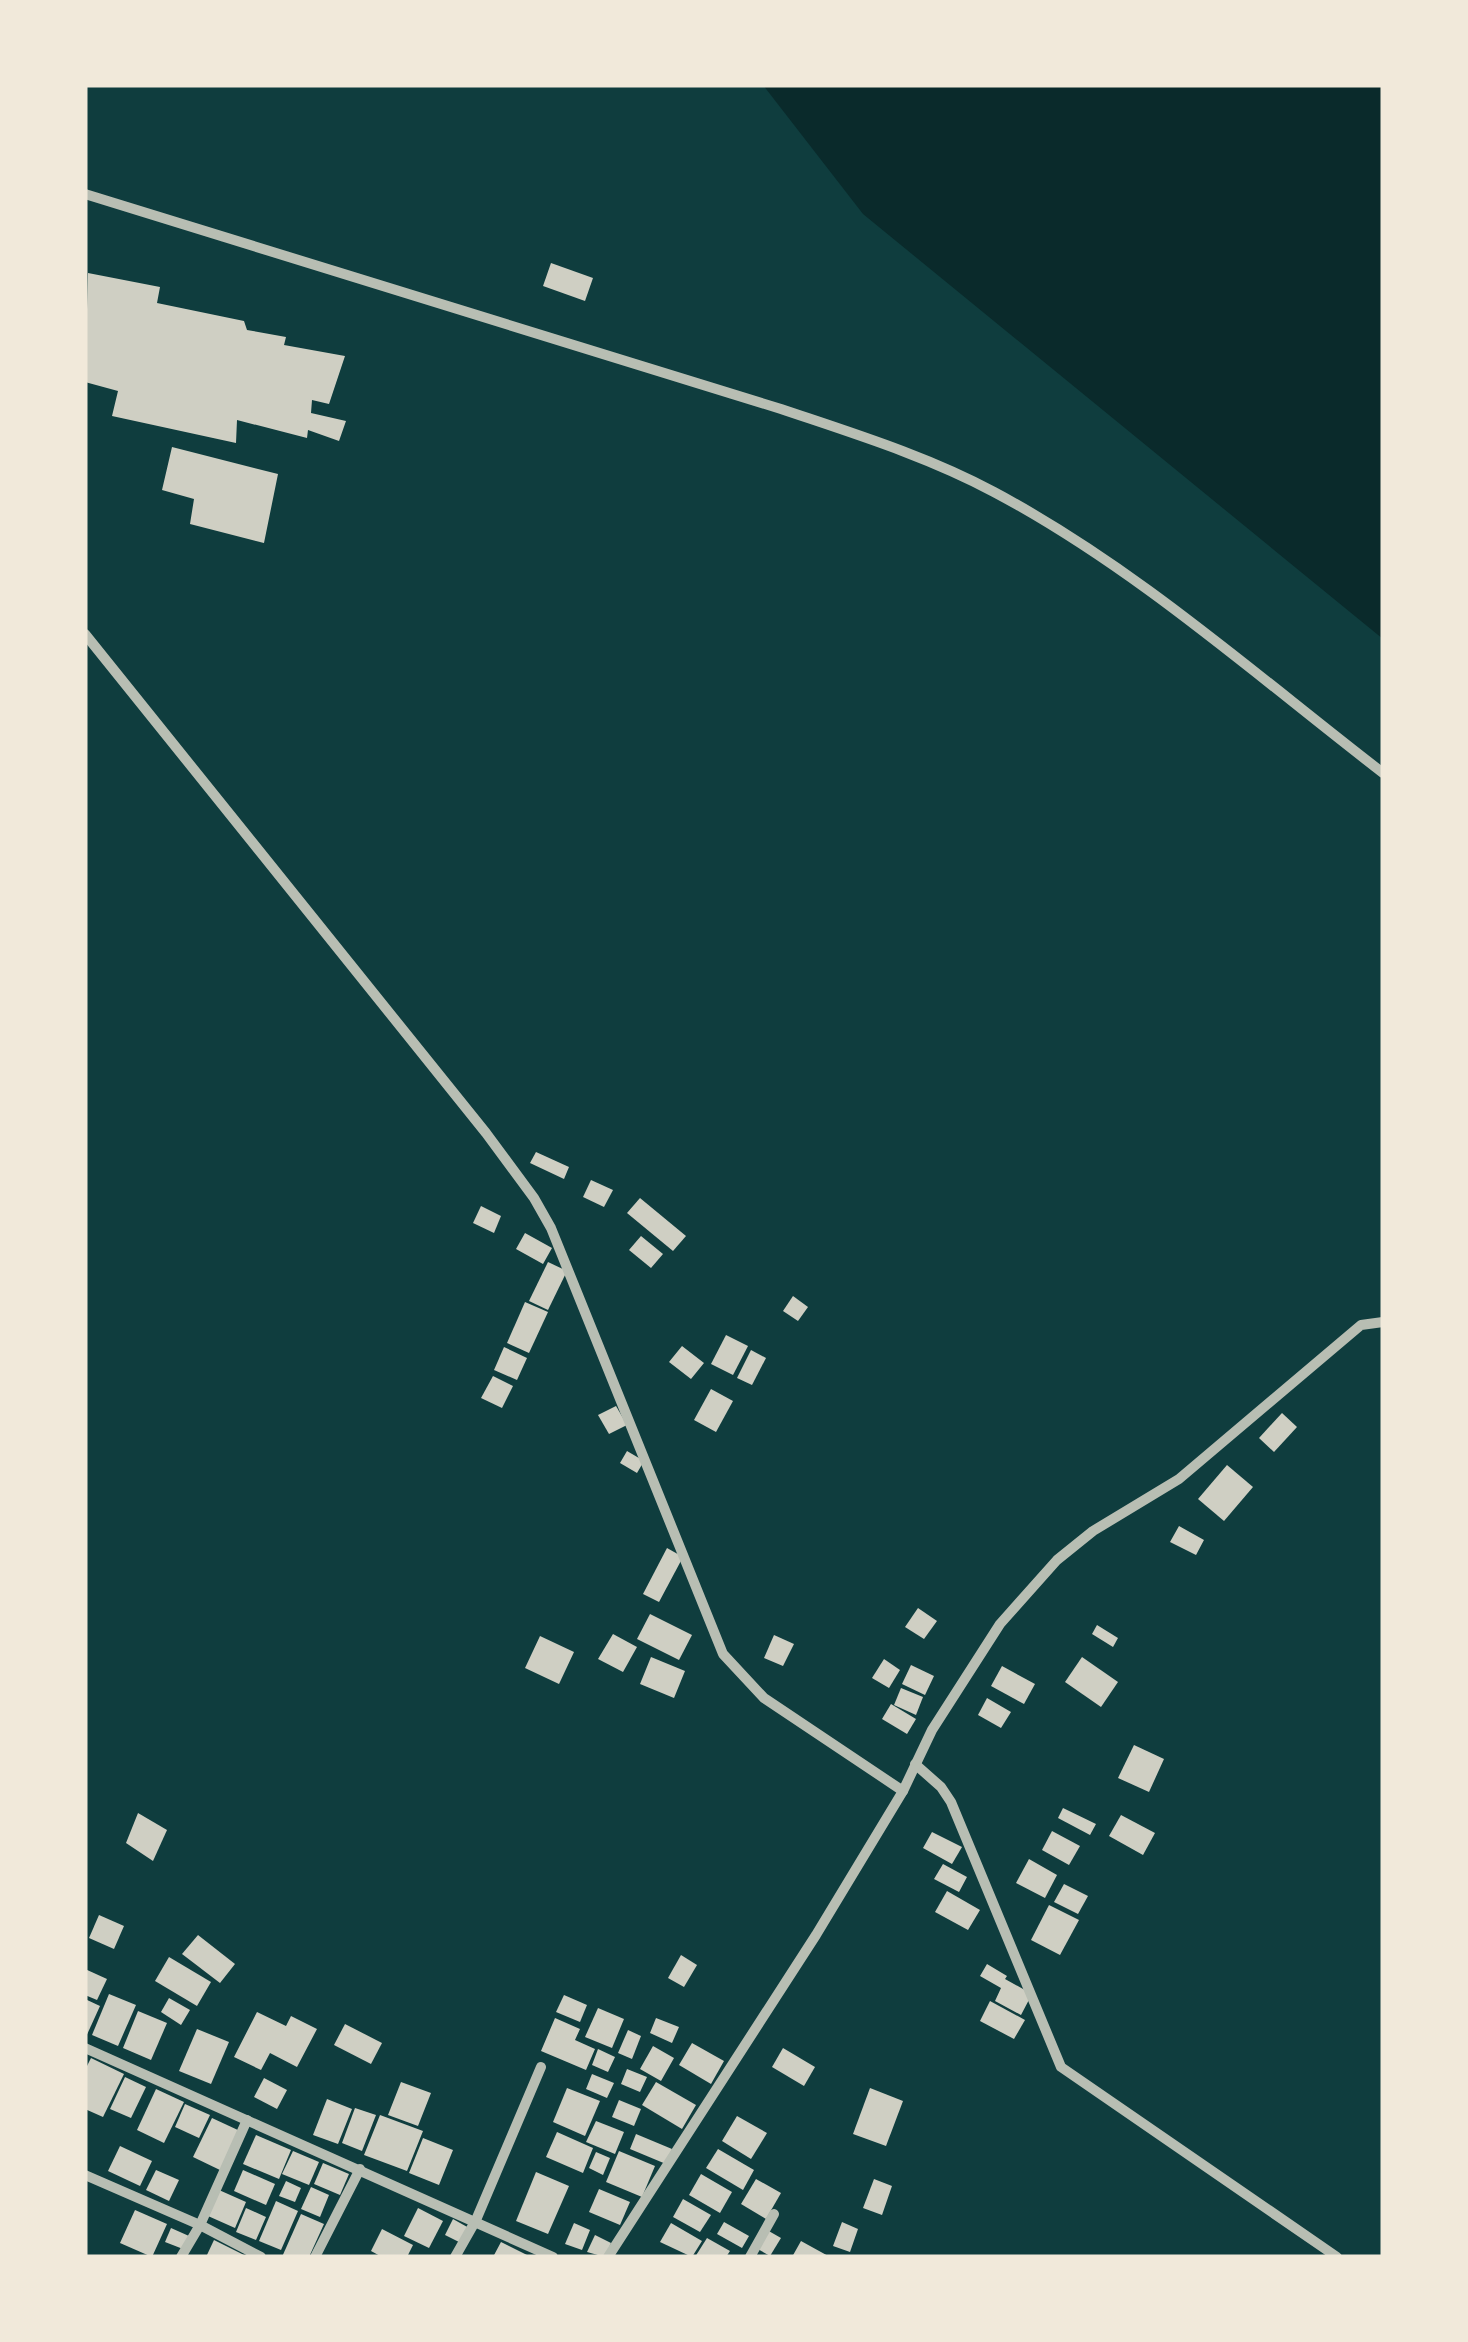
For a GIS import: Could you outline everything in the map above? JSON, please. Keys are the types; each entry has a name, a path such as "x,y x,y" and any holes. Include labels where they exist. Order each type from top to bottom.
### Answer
{"street":[{"path":"85,194 780,409 891,447 993,491 1154,594 1383,773"},
{"path":"85,634 534,1198 559,1247 723,1654 764,1698 903,1791"},
{"path":"608,2257 816,1935 903,1791 932,1730 1000,1624 1057,1560 1093,1531 1178,1479 1361,1325 1383,1322"},
{"path":"915,1764 946,1792 951,1802 1061,2067 1338,2257"},
{"path":"85,2048 553,2257"},
{"path":"455,2257 476,2220 541,2067"},
{"path":"181,2257 200,2225 248,2120"},
{"path":"316,2257 360,2169"},
{"path":"85,2174 261,2257"},
{"path":"750,2257 774,2214"}],"water":[{"path":"763,85 1383,85 1383,639 863,214"}],"building":[{"path":"551,263 593,278 585,301 543,286"},
{"path":"88,273 160,287 157,303 244,321 247,330 286,337 284,345 345,356 329,404 312,400 311,413 346,421 339,441 308,430 307,438 237,420 236,443 112,416 118,391 85,382"},
{"path":"172,447 278,474 264,543 190,524 194,499 162,490"},
{"path":"536,1152 569,1167 564,1179 530,1163"},
{"path":"591,1180 613,1190 604,1207 583,1197"},
{"path":"640,1198 686,1236 673,1251 627,1213"},
{"path":"481,1206 501,1216 494,1233 473,1223"},
{"path":"525,1233 552,1248 543,1264 516,1249"},
{"path":"641,1236 663,1254 651,1268 629,1250"},
{"path":"548,1262 567,1271 548,1310 529,1301"},
{"path":"793,1296 808,1307 798,1321 783,1311"},
{"path":"525,1302 548,1312 529,1353 507,1343"},
{"path":"726,1335 748,1346 733,1375 711,1364"},
{"path":"682,1346 704,1363 691,1379 669,1362"},
{"path":"504,1347 527,1358 517,1380 494,1370"},
{"path":"751,1350 766,1358 752,1385 737,1378"},
{"path":"493,1376 513,1386 502,1408 481,1398"},
{"path":"711,1389 733,1401 716,1432 694,1420"},
{"path":"616,1406 627,1425 609,1434 598,1415"},
{"path":"1282,1413 1297,1427 1274,1452 1259,1438"},
{"path":"627,1451 644,1461 637,1473 620,1463"},
{"path":"1227,1465 1253,1487 1224,1521 1198,1499"},
{"path":"1179,1526 1204,1540 1196,1555 1170,1542"},
{"path":"667,1548 683,1557 659,1602 643,1594"},
{"path":"918,1608 937,1621 924,1639 905,1627"},
{"path":"650,1614 692,1635 679,1660 637,1639"},
{"path":"1097,1625 1118,1638 1113,1647 1092,1634"},
{"path":"613,1634 637,1647 623,1672 598,1659"},
{"path":"774,1635 794,1644 783,1666 764,1658"},
{"path":"540,1636 574,1652 559,1684 525,1668"},
{"path":"651,1657 685,1671 674,1698 640,1684"},
{"path":"1082,1657 1118,1682 1101,1707 1065,1682"},
{"path":"884,1659 900,1670 889,1688 872,1678"},
{"path":"911,1665 934,1676 925,1695 902,1684"},
{"path":"1002,1666 1035,1684 1024,1704 991,1686"},
{"path":"901,1688 923,1697 916,1715 894,1705"},
{"path":"987,1698 1011,1712 1001,1728 978,1715"},
{"path":"891,1704 916,1719 907,1734 882,1719"},
{"path":"1134,1745 1164,1759 1149,1792 1118,1778"},
{"path":"1063,1808 1096,1824 1090,1835 1058,1818"},
{"path":"138,1813 167,1830 153,1861 126,1843"},
{"path":"1121,1815 1155,1833 1143,1855 1109,1836"},
{"path":"1052,1831 1080,1846 1069,1865 1042,1850"},
{"path":"932,1832 962,1847 952,1864 923,1848"},
{"path":"1029,1859 1057,1875 1045,1898 1016,1883"},
{"path":"943,1864 967,1877 959,1892 934,1879"},
{"path":"1064,1884 1088,1896 1078,1914 1054,1902"},
{"path":"947,1891 980,1910 968,1930 935,1912"},
{"path":"1049,1905 1079,1920 1060,1955 1031,1940"},
{"path":"99,1915 124,1926 114,1949 89,1938"},
{"path":"198,1935 235,1964 220,1983 182,1954"},
{"path":"681,1955 697,1965 684,1987 668,1978"},
{"path":"169,1957 211,1982 197,2006 155,1981"},
{"path":"987,1964 1032,1994 1021,2015 995,2001 1001,1988 980,1976"},
{"path":"85,1969 107,1979 97,2000 85,1995"},
{"path":"109,1994 136,2005 118,2046 92,2035"},
{"path":"564,1995 587,2005 580,2022 556,2012"},
{"path":"169,1998 190,2010 181,2025 161,2012"},
{"path":"85,1999 100,2006 85,2039"},
{"path":"990,2001 1025,2020 1014,2039 980,2021"},
{"path":"598,2008 624,2019 612,2048 585,2037"},
{"path":"138,2011 167,2023 151,2060 123,2048"},
{"path":"257,2012 286,2026 291,2016 317,2029 297,2067 270,2053 261,2070 234,2057"},
{"path":"555,2018 580,2029 575,2040 595,2049 586,2070 541,2051"},
{"path":"656,2018 679,2027 672,2043 650,2033"},
{"path":"345,2024 382,2043 371,2064 334,2045"},
{"path":"197,2029 229,2042 211,2084 179,2071"},
{"path":"628,2030 641,2036 632,2059 618,2053"},
{"path":"692,2043 724,2061 711,2084 679,2065"},
{"path":"653,2046 674,2058 661,2081 640,2069"},
{"path":"783,2048 815,2067 804,2086 772,2067"},
{"path":"598,2049 615,2057 608,2072 592,2065"},
{"path":"91,2058 124,2074 103,2117 85,2109 85,2070"},
{"path":"627,2069 647,2077 640,2092 621,2084"},
{"path":"592,2074 614,2083 607,2098 586,2089"},
{"path":"125,2077 146,2087 131,2118 110,2109"},
{"path":"264,2078 287,2090 277,2109 254,2097"},
{"path":"401,2082 431,2093 418,2126 388,2115"},
{"path":"656,2082 696,2105 682,2129 642,2105"},
{"path":"567,2088 600,2101 585,2136 553,2122"},
{"path":"870,2088 903,2101 886,2146 853,2134"},
{"path":"156,2089 184,2102 164,2143 137,2130"},
{"path":"327,2099 352,2109 338,2144 313,2135"},
{"path":"619,2100 641,2109 634,2126 612,2117"},
{"path":"185,2104 210,2115 199,2138 175,2127"},
{"path":"355,2108 376,2115 362,2151 342,2143"},
{"path":"380,2115 423,2131 407,2171 364,2155"},
{"path":"737,2116 767,2133 751,2159 722,2141"},
{"path":"212,2118 240,2131 222,2171 193,2157"},
{"path":"596,2121 624,2132 615,2154 586,2142"},
{"path":"557,2132 593,2148 583,2173 546,2157"},
{"path":"636,2134 672,2149 666,2164 630,2149"},
{"path":"256,2135 291,2150 279,2179 243,2164"},
{"path":"423,2138 453,2150 439,2185 409,2173"},
{"path":"120,2146 152,2161 140,2186 108,2171"},
{"path":"718,2149 754,2170 743,2190 706,2168"},
{"path":"293,2151 319,2162 309,2185 282,2174"},
{"path":"619,2151 655,2166 642,2197 606,2182"},
{"path":"596,2152 610,2158 603,2175 589,2168"},
{"path":"323,2163 349,2174 340,2195 314,2184"},
{"path":"156,2170 179,2180 169,2201 146,2190"},
{"path":"243,2170 275,2184 266,2205 234,2191"},
{"path":"536,2172 569,2186 548,2234 516,2221"},
{"path":"701,2174 732,2192 720,2213 689,2195"},
{"path":"756,2179 781,2193 766,2219 741,2204"},
{"path":"874,2179 892,2186 882,2215 863,2208"},
{"path":"286,2181 301,2188 295,2202 279,2196"},
{"path":"311,2187 329,2195 320,2217 301,2209"},
{"path":"599,2189 630,2202 620,2225 589,2212"},
{"path":"219,2190 246,2202 235,2228 208,2216"},
{"path":"683,2199 711,2215 700,2232 673,2217"},
{"path":"276,2201 298,2211 281,2250 259,2241"},
{"path":"246,2208 266,2217 256,2240 236,2232"},
{"path":"418,2208 443,2221 429,2248 404,2236"},
{"path":"135,2210 167,2224 152,2257 120,2243"},
{"path":"301,2214 324,2224 309,2257 282,2257"},
{"path":"453,2219 469,2228 461,2243 445,2235"},
{"path":"724,2222 749,2236 742,2248 717,2234"},
{"path":"842,2222 858,2229 850,2252 833,2246"},
{"path":"574,2223 590,2230 582,2250 565,2244"},
{"path":"671,2223 702,2241 692,2257 660,2242"},
{"path":"171,2228 189,2236 183,2249 165,2242"},
{"path":"382,2229 413,2245 407,2257 382,2257 371,2251"},
{"path":"767,2230 781,2238 770,2256 756,2248"},
{"path":"595,2235 611,2243 605,2257 587,2252"},
{"path":"707,2238 730,2251 726,2257 695,2257"},
{"path":"214,2240 248,2257 206,2257"},
{"path":"801,2241 830,2257 792,2257"},
{"path":"501,2242 531,2257 493,2257"}]}
